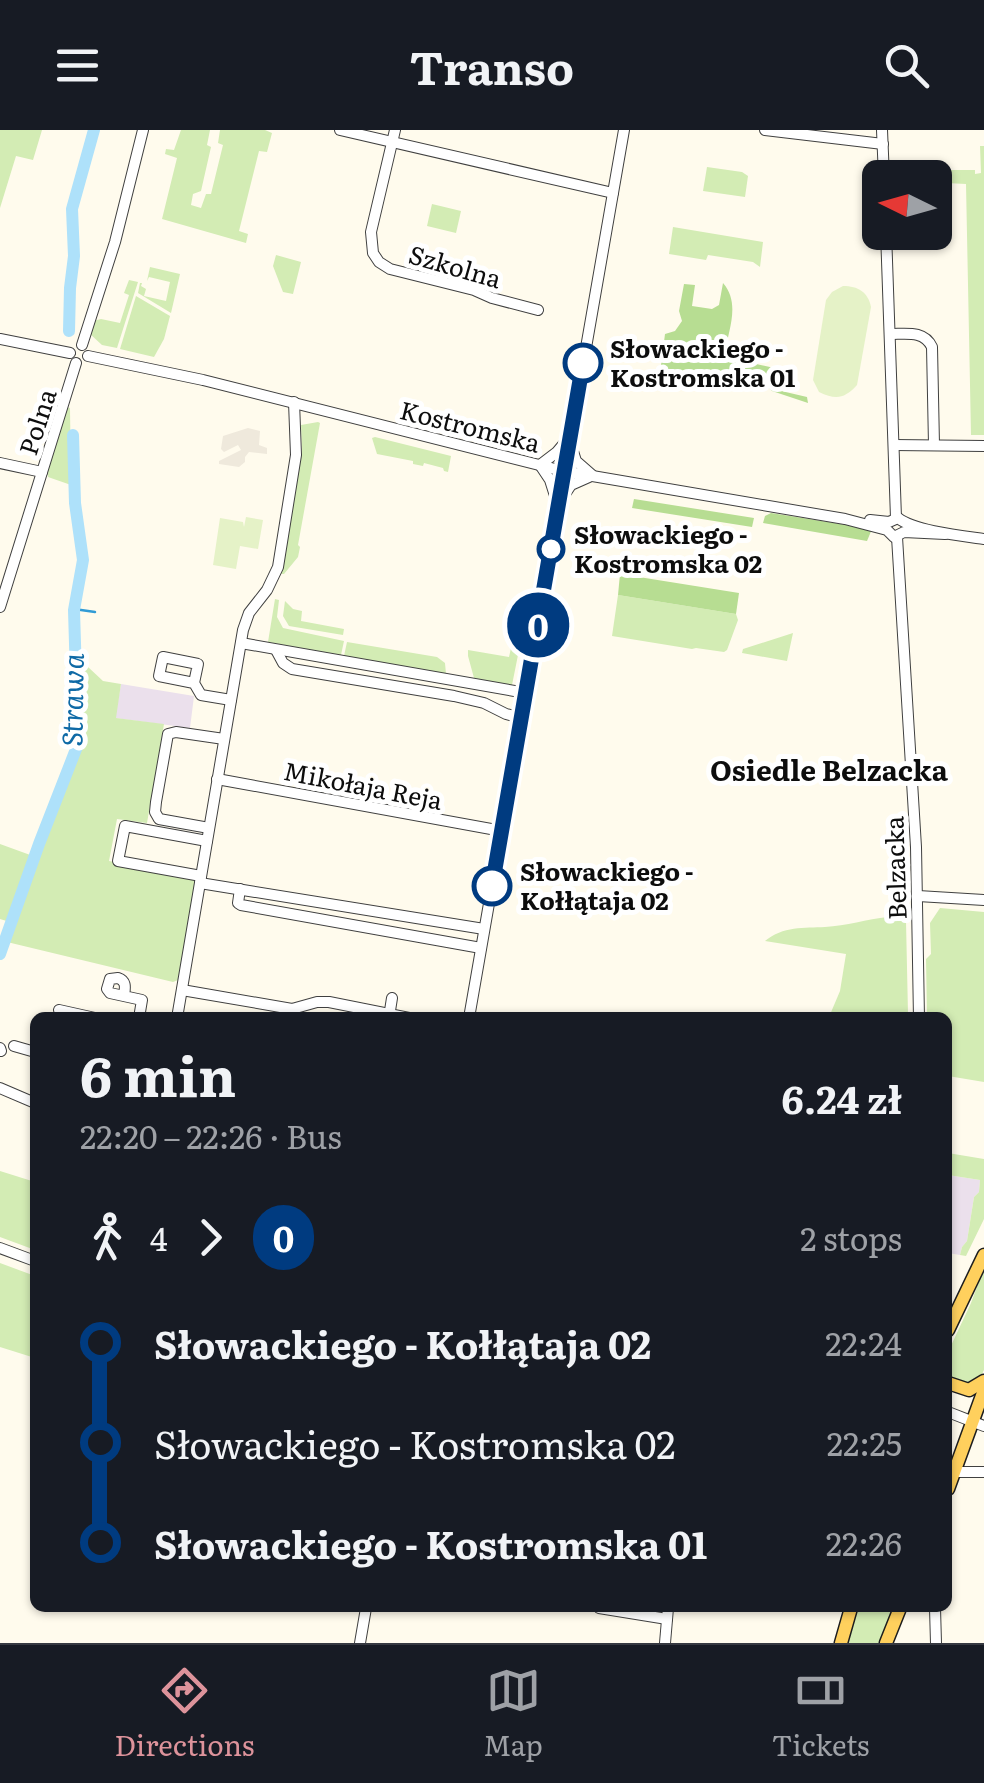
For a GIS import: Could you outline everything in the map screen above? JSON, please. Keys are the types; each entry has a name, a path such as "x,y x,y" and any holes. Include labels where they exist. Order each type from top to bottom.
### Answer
{"main road":[{"path":"952,1322 984,1255"},
{"path":"952,1385 969,1390 984,1381"},
{"path":"952,1470 978,1424 984,1390"},
{"path":"841,1643 850,1612"},
{"path":"886,1643 898,1612"}],"street":[{"path":"82,345 115,242 143,130"},
{"path":"340,130 613,194"},
{"name":"Szkolna","path":"395,130 370,238 379,262 390,270 538,310"},
{"path":"470,1012 624,130"},
{"path":"765,130 883,144"},
{"path":"882,130 883,160"},
{"name":"Belzacka","path":"887,250 896,527 918,896 919,1012"},
{"path":"890,334 921,335 932,347 934,444"},
{"path":"0,339 85,362 88,350 82,345 74,346 73,358"},
{"name":"Kostromska","path":"88,356 203,380 564,471 984,539"},
{"name":"Polna","path":"1,599 73,358"},
{"path":"178,1012 241,643 246,621 278,567 295,461 294,402"},
{"path":"558,505 540,465 569,437"},
{"path":"558,505 572,485 593,476 576,461 569,437"},
{"path":"894,444 984,446"},
{"path":"0,463 42,472"},
{"path":"241,643 526,693"},
{"path":"276,650 282,662 292,669 454,696 522,718"},
{"path":"454,681 454,696"},
{"path":"194,683 201,695 230,700"},
{"path":"209,828 158,818 156,802 168,734 224,739"},
{"name":"Mikołaja Reja","path":"217,779 502,831"},
{"path":"207,842 124,826 118,861 240,889 484,930"},
{"path":"240,889 241,905 481,948"},
{"path":"918,896 984,900"},
{"path":"364,928 367,910"},
{"path":"454,943 457,925"},
{"path":"182,990 282,1012"},
{"path":"124,996 142,1000 139,1012"},
{"path":"390,1012 392,998"},
{"path":"289,1012 320,1001 371,1012"},
{"path":"59,1010 68,1012"},
{"path":"14,1046 30,1051"},
{"path":"0,1088 30,1101"},
{"path":"0,1248 30,1258"},
{"path":"952,1414 978,1424"},
{"path":"952,1472 984,1472"},
{"path":"360,1643 365,1612"},
{"path":"936,1612 936,1643"},
{"path":"664,1643 668,1613"}],"shaded area":[{"path":"248,428 260,431 259,445 267,448 267,454 249,452 239,467 219,464 241,450 238,445 224,452 223,436"},
{"path":"121,684 194,696 190,728 115,718"},
{"path":"952,1176 980,1180 967,1241 960,1255 952,1254"}],"green space":[{"path":"0,130 42,130 33,160 16,156 0,208"},
{"path":"181,130 210,130 207,145 211,147 201,191 193,194 191,205 201,208 206,194 211,194 223,145 218,143 220,130 272,133 267,152 259,151 239,231 248,234 246,243 162,219 177,158 165,154 166,149 174,150"},
{"path":"980,146 984,146 984,435 971,435 966,184 952,183 952,170 981,173"},
{"path":"707,167 748,176 745,197 703,191"},
{"path":"432,204 461,211 456,233 427,226"},
{"path":"673,227 763,242 760,267 753,262 708,255 706,260 669,254"},
{"path":"276,255 301,262 293,294 283,292 273,266"},
{"path":"150,267 180,274 171,313 138,293 142,283 146,289 144,296 166,301 170,282 149,277 147,281"},
{"path":"129,280 138,282 117,348 102,345 89,333 93,321 120,323 129,295 124,293"},
{"path":"723,283 732,308 725,353 779,369 777,390 807,397 808,403 772,391 755,376 735,371 699,371 665,380 660,373 665,334 675,331 682,321 679,311 684,284 695,285 692,306 712,309 719,305"},
{"path":"843,286 861,291 871,307 857,385 835,397 819,392 813,380 826,300"},
{"path":"136,296 170,316 154,357 120,349"},
{"path":"67,407 71,485 48,477 47,471"},
{"path":"318,422 298,557 281,574 302,452 301,425"},
{"path":"372,438 451,456 448,472 377,454"},
{"path":"634,499 754,518 752,527 632,508"},
{"path":"771,513 872,529 867,541 763,523"},
{"path":"246,517 263,520 258,549 240,546 236,569 213,565 220,518 243,522 244,527"},
{"path":"620,574 739,593 736,614 618,595"},
{"path":"618,595 736,614 738,620 724,652 612,636"},
{"path":"275,599 279,600 277,617 283,628 344,641 341,655 268,642"},
{"path":"285,601 302,611 301,621 344,629 343,635 289,626 283,616"},
{"path":"793,633 787,661 742,653 743,649"},
{"path":"513,639 521,640 512,685 474,678 468,650 509,657"},
{"path":"347,642 437,657 445,663 446,674 344,656"},
{"path":"88,667 103,681 121,684 116,718 164,724 147,823 117,819 109,861 196,876 178,980 173,982 7,942 77,758 77,671"},
{"path":"0,844 33,856 10,922 0,919"},
{"path":"940,908 984,912 984,1082 952,1077 952,1012 927,1012 930,923"},
{"path":"888,917 906,921 908,1012 831,1012 840,991 846,954 765,941 794,929"},
{"path":"952,1154 984,1159 984,1219 966,1256 960,1255 967,1241 980,1180 952,1176"},
{"path":"0,1171 30,1180 30,1248 0,1237"},
{"path":"0,1263 30,1274 30,1356 0,1347"},
{"path":"984,1268 984,1370 972,1386 952,1381 952,1343"},
{"path":"854,1612 894,1612 882,1643 845,1643"}],"waterway":[{"name":"Strawa","path":"69,331 74,256 72,209 94,130"},
{"name":"Strawa","path":"0,954 78,744 74,610 83,560 75,503 73,435"},
{"path":"74,609 95,612"}],"bus line":[{"name":"0","path":"492,886 583,363"}],"place":[{"name":"Słowackiego - Kostromska 01","path":"583,363"},
{"name":"Słowackiego - Kostromska 02","path":"551,549"},
{"name":"Słowackiego - Kołłątaja 02","path":"492,886"}],"district":[{"name":"Osiedle Belzacka","path":"829,771"}]}
